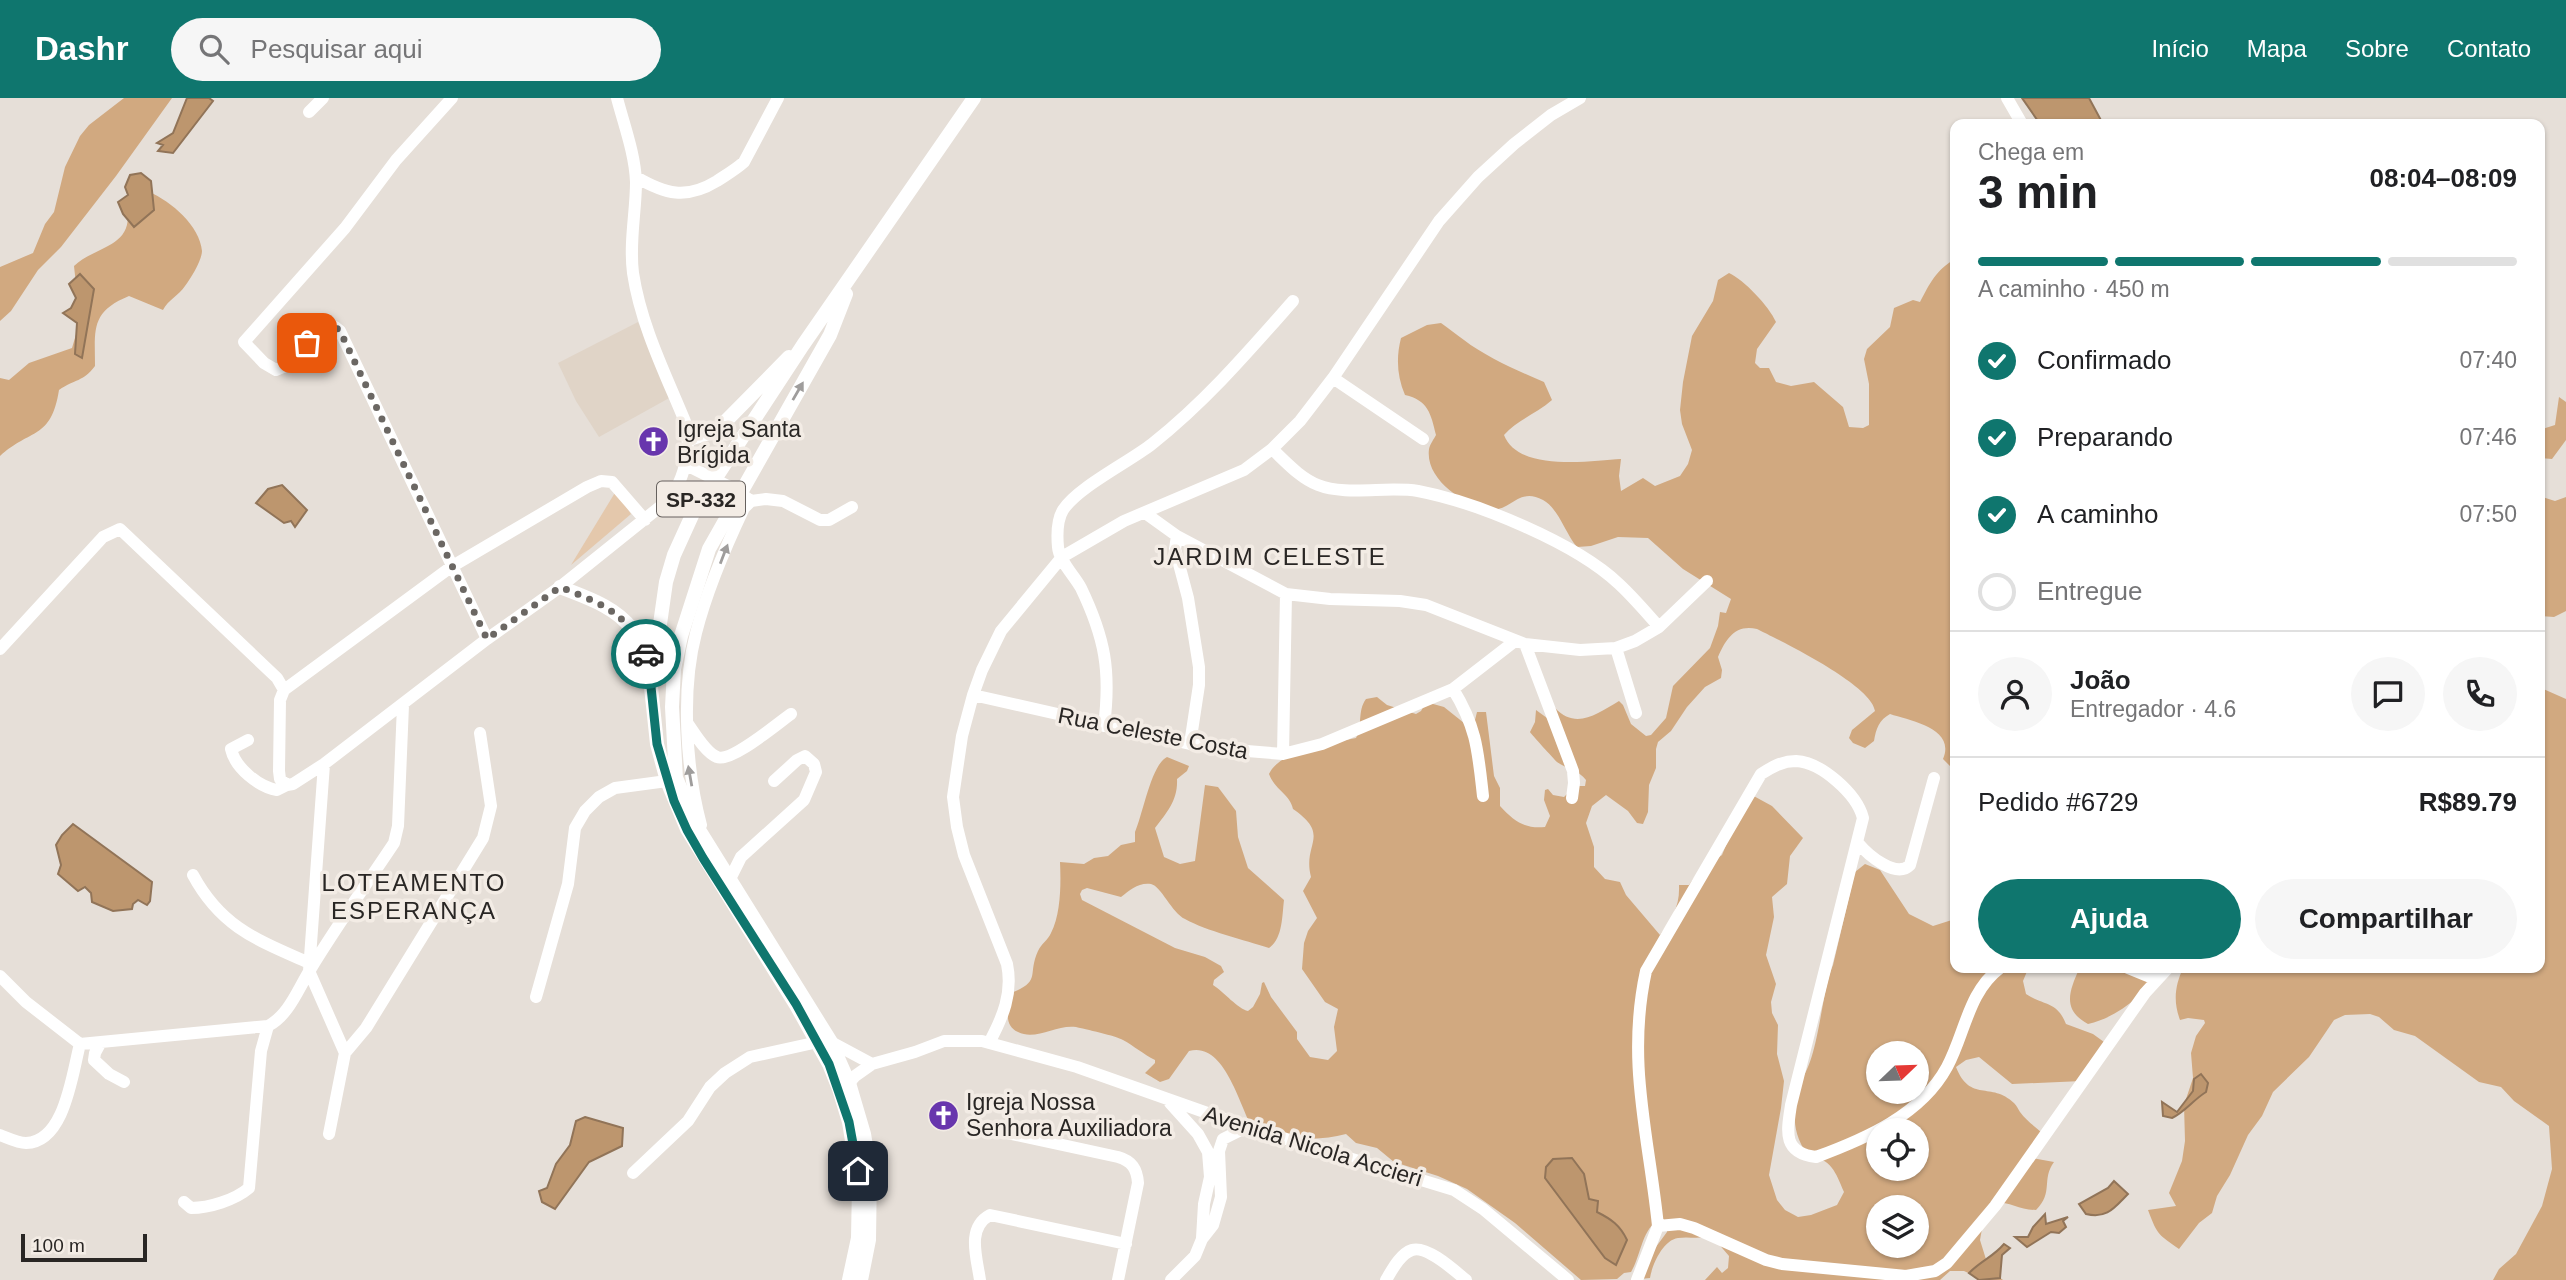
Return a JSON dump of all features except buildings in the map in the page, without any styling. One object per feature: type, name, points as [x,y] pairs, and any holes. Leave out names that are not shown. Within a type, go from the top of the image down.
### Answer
[{"type":"main road","name":"SP-332","points":[[849,1280],[858,1238],[856,1157],[824,1042],[692,839],[672,780],[654,672],[666,582],[686,526],[803,345],[974,98]]},
{"type":"main road","points":[[672,780],[674,669],[681,636],[709,549],[830,335],[852,276]]},
{"type":"main road","points":[[689,439],[712,432],[720,426],[761,383],[803,345]]},
{"type":"main road","points":[[560,587],[608,608],[621,617],[638,638],[654,672]]},
{"type":"main road","name":"SP-332","points":[[672,780],[849,1083],[864,1134],[870,1170],[869,1240],[861,1280]]},
{"type":"street","points":[[309,112],[323,98]]},
{"type":"street","points":[[452,98],[396,160],[345,228],[244,342],[264,363],[276,370],[288,365],[325,326],[335,327],[340,331],[487,639]]},
{"type":"street","points":[[248,740],[231,749],[238,765],[268,789],[277,790],[290,785],[324,764],[487,639],[560,587],[671,498],[678,487],[686,465],[689,439],[686,424],[645,325],[638,299],[633,268],[632,226],[636,177],[617,98]]},
{"type":"street","points":[[636,177],[658,190],[688,194],[703,190],[744,162],[778,98],[772,98]]},
{"type":"street","points":[[989,1043],[1005,1008],[1010,980],[1004,955],[964,855],[953,797],[962,736],[973,695],[1001,631],[1062,557],[1099,535],[1145,513],[1244,470],[1272,449],[1300,421],[1333,378],[1432,231],[1478,177],[1514,144],[1580,98]]},
{"type":"street","points":[[2007,98],[2019,119]]},
{"type":"street","points":[[635,199],[658,190]]},
{"type":"street","points":[[1104,726],[1108,690],[1107,665],[1087,602],[1058,549],[1059,522],[1063,510],[1081,493],[1151,445],[1206,399],[1293,301]]},
{"type":"street","points":[[1333,378],[1423,439]]},
{"type":"street","points":[[1272,449],[1296,471],[1320,486],[1360,490],[1399,488],[1421,492],[1482,509],[1549,538],[1586,558],[1618,583],[1659,626]]},
{"type":"street","points":[[686,465],[742,494],[783,501],[820,520],[829,520],[852,507]]},
{"type":"street","points":[[290,785],[280,779],[279,771],[280,699],[284,690],[451,567],[587,487],[601,481],[612,482],[645,520]]},
{"type":"street","points":[[706,842],[688,763],[690,671],[695,635],[726,548],[744,508],[742,494]]},
{"type":"street","points":[[1145,513],[1177,536],[1286,594],[1426,605],[1520,643],[1580,650],[1628,645],[1659,626],[1707,581]]},
{"type":"street","points":[[0,649],[103,537],[120,529],[277,678],[284,690]]},
{"type":"street","points":[[1177,536],[1175,549],[1190,612],[1199,667],[1190,744]]},
{"type":"street","points":[[1283,754],[1286,594]]},
{"type":"street","points":[[1520,643],[1569,761],[1574,783],[1572,798]]},
{"type":"street","name":"Rua Celeste Costa","points":[[973,695],[1190,744],[1222,750],[1283,754],[1322,744],[1453,689],[1520,643]]},
{"type":"street","points":[[1616,648],[1636,713]]},
{"type":"street","points":[[1453,689],[1469,717],[1476,737],[1483,796]]},
{"type":"street","points":[[184,1202],[191,1208],[209,1205],[243,1193],[249,1188],[261,1051],[272,1024],[288,1007],[309,967],[394,843],[398,826],[403,705]]},
{"type":"street","points":[[688,724],[715,757],[724,759],[740,751],[791,714]]},
{"type":"street","points":[[329,1135],[345,1053],[366,1028],[483,838],[491,806],[480,733]]},
{"type":"street","points":[[730,879],[741,857],[804,800],[816,772],[814,764],[805,756],[774,781]]},
{"type":"street","points":[[1637,1280],[1658,1226],[1639,1096],[1638,1005],[1646,971],[1761,774],[1773,766],[1794,761],[1807,762],[1847,788],[1857,802],[1863,818],[1791,1105],[1787,1134],[1796,1149],[1816,1157],[1855,1141],[1899,1118],[1918,1103],[1948,1066],[1973,1001],[1994,973]]},
{"type":"street","points":[[324,764],[309,967],[345,1053]]},
{"type":"street","points":[[1858,843],[1868,853],[1891,867],[1900,870],[1910,865],[1934,778]]},
{"type":"street","points":[[536,997],[568,884],[576,828],[585,811],[599,797],[615,788],[672,780]]},
{"type":"street","points":[[193,875],[210,903],[224,918],[309,967]]},
{"type":"street","points":[[2135,973],[2145,985],[2145,993]]},
{"type":"street","points":[[1658,1226],[1680,1223],[1766,1260],[1782,1264],[1906,1276],[1935,1271],[1947,1263],[1995,1206],[2145,993],[2164,973]]},
{"type":"street","points":[[0,976],[26,1002],[80,1044],[272,1024]]},
{"type":"street","name":"Avenida Nicola Accieri","points":[[849,1083],[872,1064],[944,1041],[989,1043],[1077,1067],[1168,1101],[1454,1190],[1483,1209],[1568,1280]]},
{"type":"street","points":[[101,1042],[94,1060],[108,1074],[124,1082]]},
{"type":"street","points":[[633,1174],[688,1121],[710,1087],[725,1073],[750,1057],[824,1042],[872,1064]]},
{"type":"street","points":[[0,1135],[24,1143],[44,1138],[53,1131],[60,1118],[80,1044]]},
{"type":"street","points":[[1168,1101],[1198,1134],[1208,1152],[1210,1167],[1202,1239]]},
{"type":"street","points":[[1198,1134],[1211,1139],[1223,1139],[1247,1126]]},
{"type":"street","points":[[979,1127],[1118,1157],[1133,1166],[1137,1172],[1138,1183],[1119,1278]]},
{"type":"street","points":[[1171,1280],[1195,1256],[1202,1239],[1213,1225],[1221,1197],[1219,1151],[1223,1139]]},
{"type":"street","points":[[980,1280],[974,1232],[981,1220],[990,1215],[1126,1244]]},
{"type":"street","points":[[1386,1280],[1399,1259],[1411,1250],[1423,1250],[1466,1280]]},
{"type":"shaded area","points":[[124,98],[172,98],[116,176],[61,247],[38,270],[11,311],[0,321],[0,267],[33,253],[45,224],[54,212],[65,167],[80,136],[89,125]]},
{"type":"shaded area","points":[[187,98],[209,98],[213,101],[173,153],[158,151],[163,145],[157,143],[173,133]]},
{"type":"shaded area","points":[[2022,98],[2089,98],[2100,119],[2037,119]]},
{"type":"shaded area","points":[[141,173],[151,181],[154,210],[134,227],[123,214],[118,202],[128,195],[125,187],[130,175]]},
{"type":"shaded area","points":[[149,192],[175,208],[196,232],[202,251],[193,274],[163,310],[129,296],[107,309],[95,332],[95,366],[83,378],[59,390],[51,417],[45,425],[0,456],[0,378],[9,380],[29,363],[72,348],[80,321],[74,266],[119,238],[128,222],[127,209]]},
{"type":"shaded area","points":[[1950,263],[1950,766],[1943,759],[1945,748],[1937,733],[1919,723],[1890,714],[1879,725],[1874,741],[1865,748],[1853,743],[1849,738],[1852,730],[1875,711],[1870,701],[1859,689],[1824,665],[1757,629],[1749,628],[1732,634],[1724,644],[1718,657],[1722,670],[1721,678],[1705,687],[1671,731],[1658,742],[1656,768],[1649,785],[1648,812],[1643,824],[1637,823],[1628,811],[1606,795],[1592,806],[1586,823],[1594,847],[1594,867],[1605,879],[1620,882],[1626,895],[1660,935],[1674,912],[1679,885],[1689,885],[1698,872],[1722,855],[1750,794],[1772,806],[1803,838],[1790,856],[1787,884],[1772,897],[1774,917],[1766,955],[1776,984],[1771,1002],[1772,1013],[1778,1025],[1777,1054],[1784,1081],[1769,1175],[1777,1200],[1785,1210],[1798,1217],[1837,1205],[1844,1192],[1828,1163],[1808,1155],[1798,1138],[1795,1122],[1796,1085],[1810,1063],[1855,872],[1865,864],[1880,870],[1909,914],[1933,926],[1950,921],[1950,973],[2026,973],[2023,981],[2026,994],[2058,1011],[2066,1024],[2093,1034],[2104,1042],[2082,1081],[2012,1084],[1979,1057],[1966,1060],[1956,1067],[1968,1085],[2005,1097],[2041,1132],[2027,1157],[2054,1162],[2048,1175],[2045,1197],[2036,1210],[1995,1202],[1985,1212],[1980,1240],[1989,1269],[2003,1280],[1983,1280],[1964,1271],[1950,1271],[1940,1280],[1705,1280],[1717,1267],[1722,1273],[1728,1268],[1729,1256],[1711,1235],[1682,1238],[1668,1243],[1659,1254],[1650,1278],[1640,1279],[1647,1259],[1667,1232],[1667,1227],[1656,1222],[1644,1238],[1631,1272],[1624,1273],[1617,1279],[1581,1280],[1515,1223],[1467,1189],[1438,1176],[1394,1162],[1377,1148],[1356,1143],[1346,1134],[1298,1138],[1252,1127],[1229,1077],[1212,1055],[1201,1050],[1189,1051],[1169,1079],[1160,1082],[1145,1073],[1155,1060],[1120,1038],[1076,1027],[1032,1035],[1013,1029],[1008,1020],[1011,993],[1030,981],[1038,951],[1050,935],[1057,917],[1060,862],[1084,864],[1094,858],[1108,856],[1121,845],[1135,842],[1135,832],[1152,780],[1161,762],[1167,757],[1189,766],[1177,779],[1174,800],[1155,828],[1164,857],[1180,864],[1195,861],[1205,785],[1218,787],[1236,811],[1238,837],[1248,868],[1284,900],[1277,939],[1269,948],[1194,923],[1180,916],[1159,889],[1151,884],[1139,885],[1121,897],[1087,888],[1080,894],[1082,900],[1175,948],[1205,957],[1221,966],[1224,972],[1214,980],[1213,985],[1244,1010],[1248,1011],[1253,1007],[1264,982],[1310,1057],[1328,1060],[1337,1051],[1334,1027],[1338,1009],[1325,1002],[1302,969],[1304,943],[1317,918],[1303,891],[1311,877],[1309,865],[1313,833],[1311,826],[1293,809],[1289,799],[1269,774],[1275,766],[1295,753],[1356,738],[1366,699],[1377,697],[1387,705],[1416,714],[1426,702],[1444,707],[1469,727],[1474,724],[1477,712],[1486,712],[1494,776],[1500,788],[1500,806],[1520,823],[1531,827],[1545,827],[1550,816],[1544,800],[1545,790],[1564,797],[1575,786],[1585,786],[1586,780],[1557,762],[1530,732],[1535,722],[1536,710],[1547,718],[1555,708],[1563,715],[1579,719],[1595,715],[1619,701],[1631,724],[1646,736],[1651,735],[1666,718],[1673,686],[1710,648],[1720,612],[1726,613],[1731,599],[1683,569],[1648,538],[1618,537],[1591,546],[1577,547],[1558,515],[1543,500],[1527,496],[1503,508],[1488,509],[1457,496],[1439,480],[1429,460],[1429,449],[1436,435],[1430,414],[1419,400],[1405,395],[1400,381],[1398,353],[1401,338],[1427,325],[1441,323],[1482,352],[1544,382],[1552,400],[1504,435],[1512,447],[1524,455],[1556,462],[1621,459],[1621,491],[1643,478],[1655,486],[1680,476],[1688,464],[1692,450],[1682,424],[1680,410],[1683,382],[1692,336],[1713,301],[1718,280],[1729,273],[1735,276],[1762,301],[1776,322],[1757,349],[1755,363],[1760,368],[1769,368],[1776,382],[1791,386],[1814,382],[1843,407],[1849,427],[1863,428],[1869,425],[1869,384],[1864,359],[1867,349],[1890,327],[1894,308],[1913,300],[1920,302],[1934,278]]},
{"type":"shaded area","points":[[80,274],[94,289],[82,358],[75,354],[77,323],[63,313],[71,308],[76,298],[69,284]]},
{"type":"shaded area","points":[[638,322],[671,397],[599,437],[576,401],[558,363]]},
{"type":"shaded area","points":[[2559,397],[2566,402],[2566,440],[2552,459],[2545,458],[2545,428],[2555,425]]},
{"type":"shaded area","points":[[282,485],[307,510],[295,527],[291,521],[284,523],[256,503],[268,489]]},
{"type":"shaded area","points":[[616,491],[631,514],[571,565]]},
{"type":"shaded area","points":[[2566,497],[2566,611],[2554,617],[2545,616],[2545,498],[2555,501]]},
{"type":"shaded area","points":[[2545,690],[2566,699],[2566,1280],[2493,1280],[2499,1269],[2516,1254],[2542,1206],[2552,1169],[2549,1126],[2514,1101],[2501,1087],[2479,1082],[2415,1036],[2394,1030],[2379,1017],[2370,1014],[2345,1015],[2334,1020],[2309,1057],[2273,1092],[2217,1196],[2212,1213],[2199,1223],[2179,1249],[2160,1234],[2148,1210],[2176,1206],[2169,1193],[2182,1161],[2185,1141],[2184,1105],[2193,1078],[2191,1053],[2196,1036],[2205,1023],[2204,1020],[2188,1018],[2180,1020],[2176,1006],[2181,973],[2545,973]]},
{"type":"shaded area","points":[[73,824],[152,882],[147,905],[138,900],[132,909],[113,911],[92,902],[91,893],[85,887],[78,891],[58,874],[61,865],[56,845]]},
{"type":"shaded area","points":[[2077,973],[2161,973],[2122,1009],[2088,1024],[2074,1013],[2071,1007]]},
{"type":"shaded area","points":[[2201,1074],[2208,1083],[2206,1092],[2172,1118],[2163,1116],[2162,1102],[2177,1112],[2193,1091],[2194,1079]]},
{"type":"shaded area","points":[[585,1117],[623,1128],[622,1146],[589,1162],[555,1209],[542,1202],[539,1191],[547,1188],[556,1164],[570,1145],[576,1121]]},
{"type":"shaded area","points":[[1572,1158],[1584,1174],[1589,1199],[1598,1201],[1597,1212],[1615,1223],[1627,1240],[1616,1265],[1605,1258],[1545,1178],[1546,1167],[1553,1159]]},
{"type":"shaded area","points":[[2114,1181],[2128,1194],[2105,1214],[2086,1214],[2079,1204],[2108,1188]]},
{"type":"shaded area","points":[[2045,1214],[2046,1224],[2068,1217],[2063,1221],[2066,1227],[2059,1233],[2051,1232],[2027,1247],[2015,1237],[2028,1237]]},
{"type":"shaded area","points":[[2004,1244],[2010,1248],[2002,1255],[2000,1278],[1979,1280],[1969,1273],[1996,1252]]},
{"type":"way so far","points":[[307,343],[325,326],[335,327],[340,331],[487,639],[560,587],[608,608],[621,617],[631,627],[646,654]]},
{"type":"place","name":"Igreja Santa Brígida","points":[[654,442]]},
{"type":"place","name":"Igreja Nossa Senhora Auxiliadora","points":[[943,1115]]},
{"type":"district","name":"JARDIM CELESTE","points":[[1270,556]]},
{"type":"district","name":"LOTEAMENTO ESPERANÇA","points":[[414,896]]},
{"type":"route","points":[[646,654],[654,669],[651,687],[657,744],[674,801],[703,858],[796,1004],[829,1064],[849,1122],[858,1171]]}]
